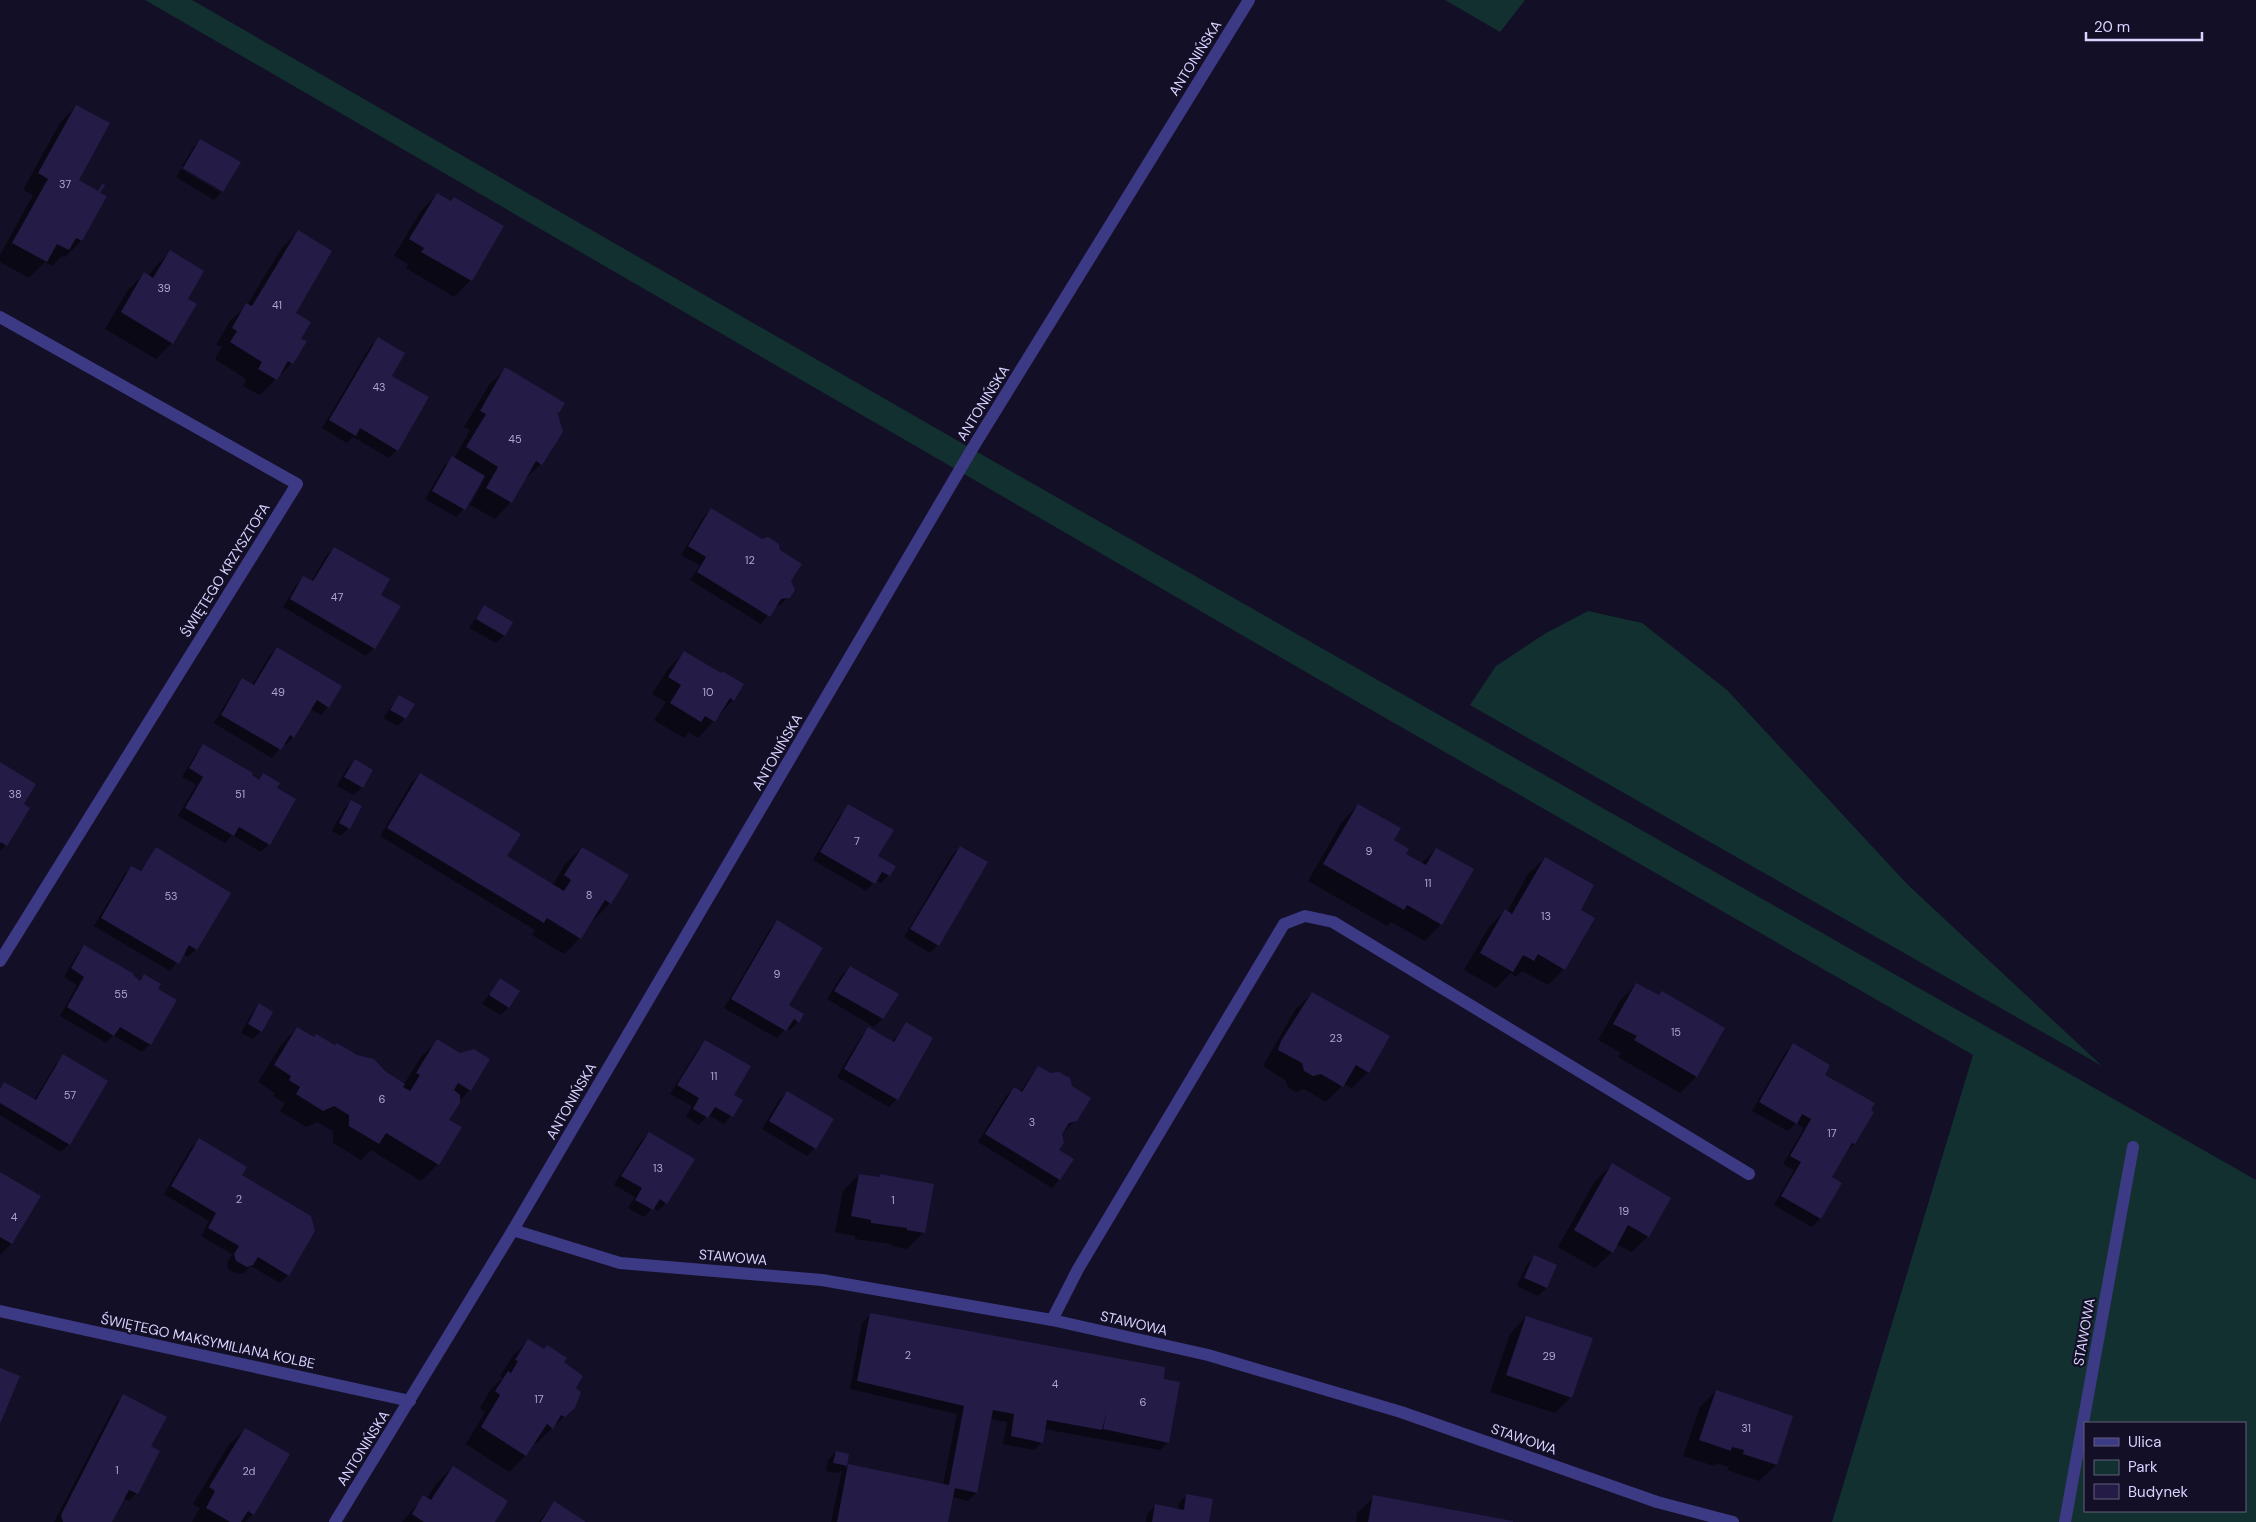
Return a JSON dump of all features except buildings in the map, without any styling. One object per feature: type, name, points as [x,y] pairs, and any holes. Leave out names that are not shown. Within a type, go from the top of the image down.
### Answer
[{"type":"street","name":"ANTONIŃSKA","points":[[335,1522],[513,1230],[972,449],[1249,0]]},
{"type":"street","name":"ŚWIĘTEGO KRZYSZTOFA","points":[[0,317],[296,484],[0,961]]},
{"type":"street","points":[[1052,1320],[1078,1269],[1284,924],[1305,916],[1333,922],[1749,1174]]},
{"type":"street","name":"STAWOWA","points":[[2065,1522],[2133,1147]]},
{"type":"street","name":"STAWOWA","points":[[513,1230],[620,1263],[822,1280],[1052,1320],[1208,1355],[1373,1404],[1658,1502],[1733,1522]]},
{"type":"street","name":"ŚWIĘTEGO MAKSYMILIANA KOLBE","points":[[0,1311],[410,1401]]},
{"type":"green space","points":[[145,0],[192,0],[972,449],[2256,1180],[2256,1522],[1832,1522],[1973,1055],[1375,712]]},
{"type":"green space","points":[[1445,0],[1525,0],[1500,32]]},
{"type":"green space","points":[[1588,611],[1642,623],[1727,690],[1907,884],[2102,1066],[1470,705],[1496,666],[1546,633]]}]
